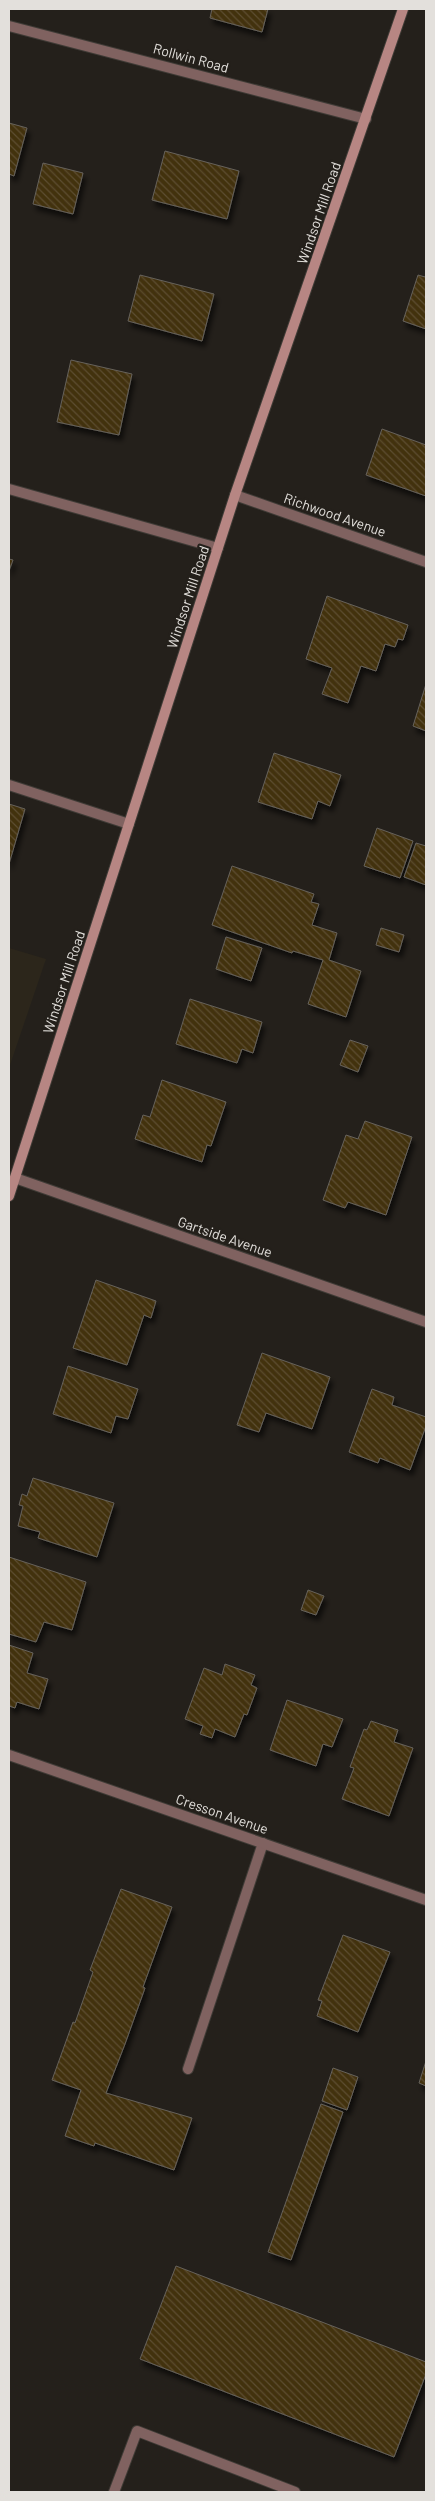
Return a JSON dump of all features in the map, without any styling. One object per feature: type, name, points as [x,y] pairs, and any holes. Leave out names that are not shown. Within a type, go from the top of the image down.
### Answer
[{"type":"main road","name":"Windsor Mill Road","points":[[9,1196],[235,495],[403,9]]},
{"type":"street","name":"Rollwin Road","points":[[9,26],[366,120]]},
{"type":"street","points":[[9,489],[218,548]]},
{"type":"street","name":"Richwood Avenue","points":[[235,495],[426,562]]},
{"type":"street","points":[[9,785],[129,824]]},
{"type":"street","name":"Gartside Avenue","points":[[15,1178],[426,1322]]},
{"type":"street","name":"Cresson Avenue","points":[[9,1755],[426,1900]]},
{"type":"street","points":[[188,2069],[263,1843]]},
{"type":"street","points":[[114,2492],[137,2431],[295,2492]]},
{"type":"shaded area","points":[[9,948],[46,959],[9,1068]]},
{"type":"building","points":[[212,9],[268,9],[262,32],[210,18]]},
{"type":"building","points":[[9,123],[27,128],[14,176],[9,174]]},
{"type":"building","points":[[165,151],[239,171],[227,219],[152,200]]},
{"type":"building","points":[[43,163],[83,173],[73,214],[33,204]]},
{"type":"building","points":[[426,274],[426,329],[403,321],[418,275],[425,277]]},
{"type":"building","points":[[140,275],[214,294],[202,341],[128,321]]},
{"type":"building","points":[[71,360],[132,374],[119,435],[57,422]]},
{"type":"building","points":[[382,429],[426,445],[426,496],[366,475]]},
{"type":"building","points":[[9,559],[13,560],[9,571]]},
{"type":"building","points":[[327,596],[408,625],[403,640],[398,639],[395,647],[385,644],[376,671],[361,666],[348,703],[322,694],[332,668],[306,659]]},
{"type":"building","points":[[426,684],[426,731],[413,726]]},
{"type":"building","points":[[274,753],[341,775],[330,806],[318,801],[312,819],[258,802]]},
{"type":"building","points":[[9,804],[25,809],[9,864]]},
{"type":"building","points":[[377,828],[413,841],[400,878],[364,866]]},
{"type":"building","points":[[416,843],[426,846],[426,885],[404,877]]},
{"type":"building","points":[[232,866],[314,894],[311,902],[319,904],[312,925],[337,933],[329,960],[361,971],[346,1017],[308,1004],[323,960],[293,951],[292,953],[212,925]]},
{"type":"building","points":[[381,928],[404,935],[399,952],[376,945]]},
{"type":"building","points":[[226,937],[262,948],[251,981],[216,969]]},
{"type":"building","points":[[190,999],[262,1022],[253,1053],[242,1049],[237,1063],[176,1044]]},
{"type":"building","points":[[350,1040],[368,1046],[358,1072],[340,1065]]},
{"type":"building","points":[[162,1080],[226,1102],[211,1146],[207,1145],[202,1162],[135,1139],[143,1115],[150,1117]]},
{"type":"building","points":[[365,1121],[412,1137],[386,1215],[348,1202],[345,1208],[323,1200],[346,1135],[358,1139]]},
{"type":"building","points":[[96,1280],[156,1301],[151,1318],[144,1315],[127,1365],[73,1348]]},
{"type":"building","points":[[262,1353],[330,1377],[312,1429],[266,1413],[259,1432],[237,1425]]},
{"type":"building","points":[[68,1366],[138,1389],[128,1419],[116,1416],[111,1433],[53,1414]]},
{"type":"building","points":[[372,1389],[394,1397],[392,1405],[426,1417],[426,1426],[410,1470],[380,1458],[378,1463],[349,1452]]},
{"type":"building","points":[[33,1478],[114,1503],[97,1557],[38,1538],[40,1532],[18,1526],[23,1506],[19,1505],[22,1494],[27,1496]]},
{"type":"building","points":[[9,1557],[86,1582],[72,1630],[44,1622],[36,1642],[9,1634]]},
{"type":"building","points":[[308,1590],[324,1596],[316,1615],[301,1610]]},
{"type":"building","points":[[9,1645],[33,1653],[27,1673],[48,1679],[39,1709],[17,1702],[15,1708],[9,1706]]},
{"type":"building","points":[[225,1664],[255,1675],[251,1685],[257,1688],[247,1715],[244,1714],[235,1737],[215,1729],[212,1738],[200,1734],[203,1726],[185,1719],[204,1668],[222,1675]]},
{"type":"building","points":[[287,1700],[343,1719],[332,1747],[323,1744],[316,1766],[270,1750]]},
{"type":"building","points":[[371,1721],[398,1730],[394,1742],[413,1748],[389,1816],[342,1799],[354,1768],[350,1767],[364,1729],[367,1730]]},
{"type":"building","points":[[121,1889],[172,1907],[143,1987],[145,1988],[106,2093],[192,2118],[174,2170],[95,2143],[94,2146],[65,2136],[81,2090],[52,2080],[73,2022],[75,2023],[93,1972],[90,1970]]},
{"type":"building","points":[[343,1935],[390,1952],[358,2032],[317,2016],[322,2001],[318,2000]]},
{"type":"building","points":[[426,2061],[426,2086],[419,2083]]},
{"type":"building","points":[[333,2068],[358,2077],[347,2110],[322,2101]]},
{"type":"building","points":[[321,2104],[343,2112],[291,2260],[268,2252]]},
{"type":"building","points":[[176,2266],[426,2362],[426,2374],[394,2457],[140,2359]]}]
